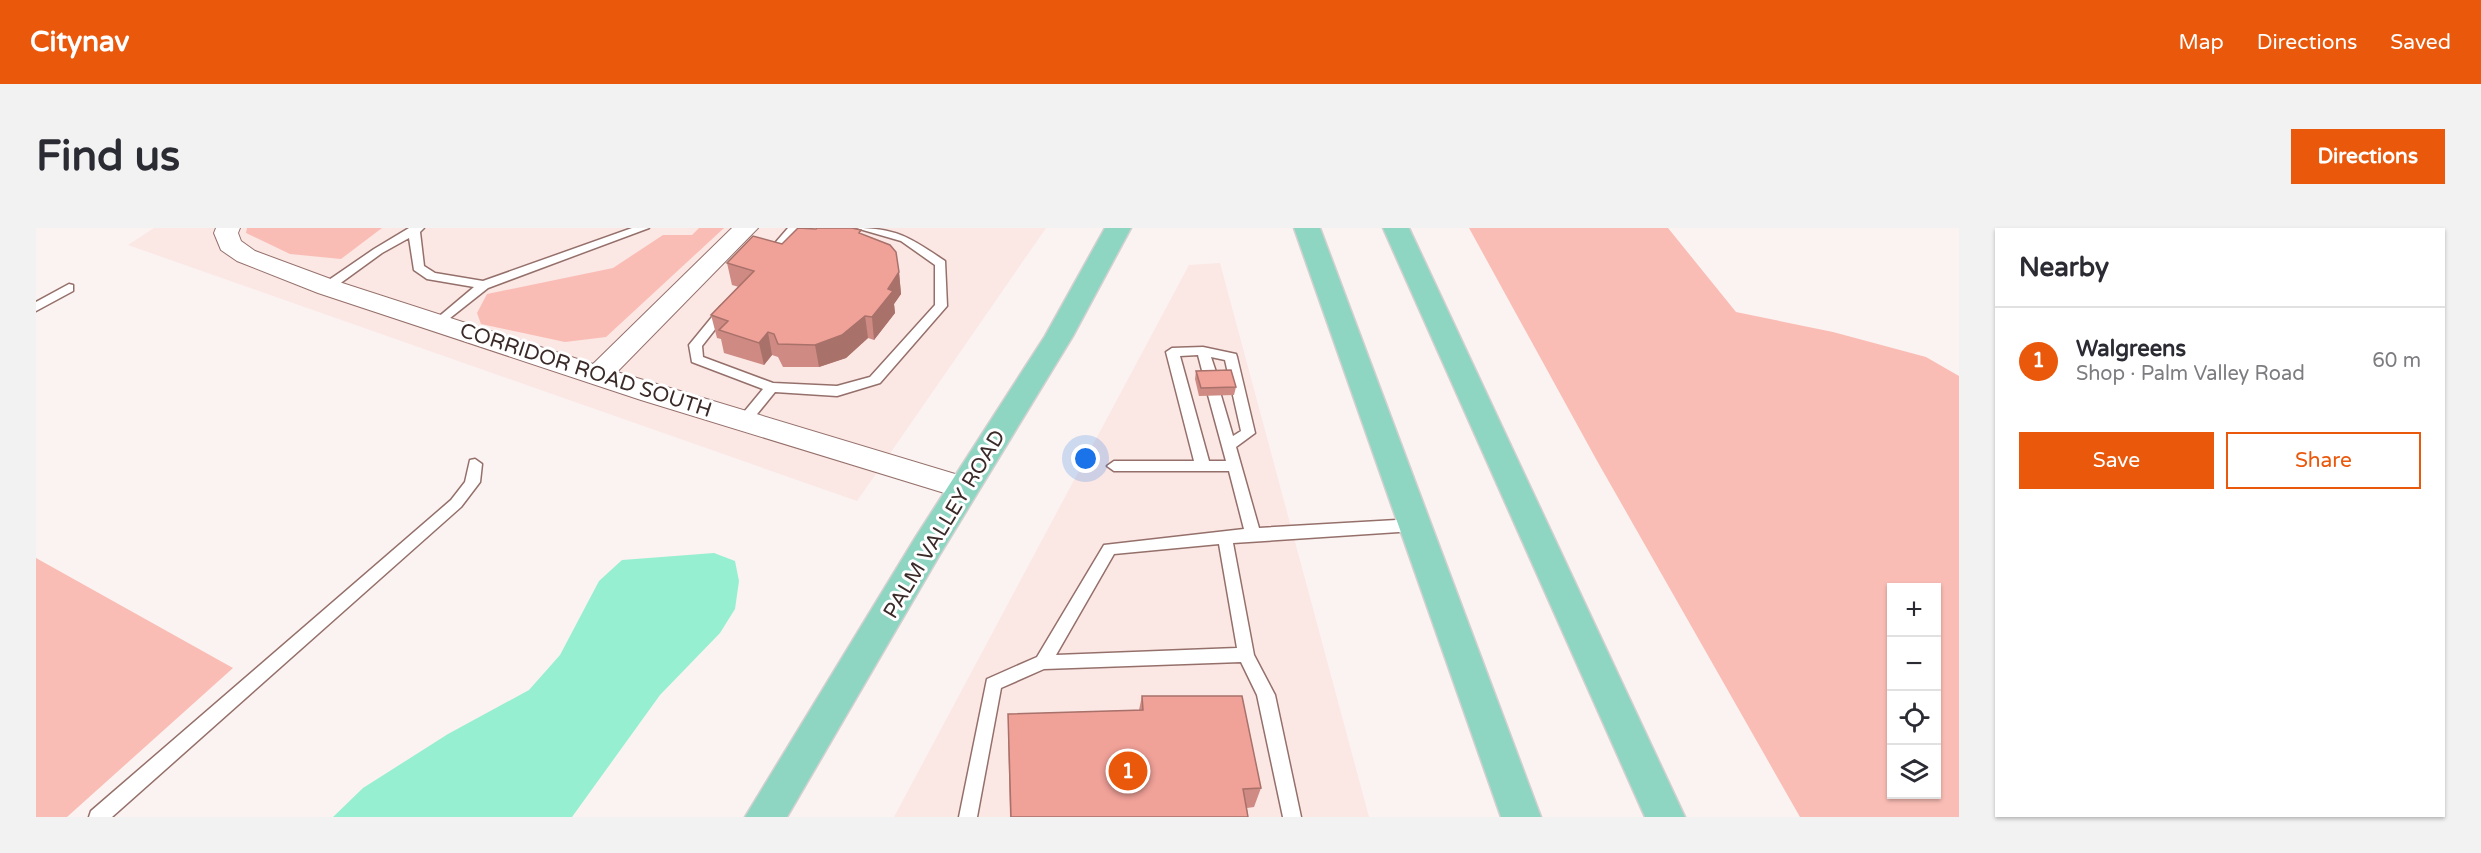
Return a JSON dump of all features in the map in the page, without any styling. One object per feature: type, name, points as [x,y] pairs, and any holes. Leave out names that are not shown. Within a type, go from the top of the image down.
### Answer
[{"type":"main road","name":"PALM VALLEY ROAD","points":[[765,817],[1059,336],[1118,228]]},
{"type":"main road","points":[[1307,228],[1521,817]]},
{"type":"main road","points":[[1396,228],[1665,817]]},
{"type":"street","name":"CORRIDOR ROAD SOUTH","points":[[228,228],[226,233],[230,245],[246,256],[327,287],[598,375],[964,488]]},
{"type":"street","points":[[598,375],[746,228]]},
{"type":"lane","points":[[327,287],[416,228]]},
{"type":"lane","points":[[416,228],[418,267],[431,276],[484,285]]},
{"type":"lane","points":[[440,322],[484,285],[641,228]]},
{"type":"lane","points":[[766,261],[794,228]]},
{"type":"lane","points":[[735,297],[695,345],[697,359],[772,387],[837,391],[875,380],[940,306],[941,264],[905,239],[862,228]]},
{"type":"lane","points":[[36,307],[69,288]]},
{"type":"lane","points":[[1203,351],[1211,378]]},
{"type":"lane","points":[[1203,466],[1172,352],[1203,351],[1232,357],[1248,434],[1228,446]]},
{"type":"lane","points":[[744,421],[772,387]]},
{"type":"lane","points":[[1215,395],[1253,534]]},
{"type":"lane","points":[[98,817],[443,515],[466,493],[477,477],[476,464]]},
{"type":"lane","points":[[1114,466],[1234,466]]},
{"type":"lane","points":[[1042,662],[1109,549],[1253,534],[1414,525]]},
{"type":"lane","points":[[1225,538],[1245,655],[1266,695],[1292,817]]},
{"type":"lane","points":[[968,817],[993,684],[1042,662],[1245,655]]},
{"type":"shaded area","points":[[154,228],[1046,228],[857,501],[128,245]]},
{"type":"shaded area","points":[[247,228],[382,228],[341,259],[290,254],[246,233]]},
{"type":"shaded area","points":[[699,228],[724,228],[606,337],[565,342],[481,324],[477,313],[487,294],[613,268],[663,235],[692,235]]},
{"type":"shaded area","points":[[1469,228],[1668,228],[1736,312],[1833,332],[1926,357],[1959,376],[1959,817],[1800,817],[1596,459]]},
{"type":"shaded area","points":[[1220,263],[1369,817],[894,817],[1189,265]]},
{"type":"shaded area","points":[[714,553],[735,561],[739,581],[735,609],[720,633],[660,695],[572,817],[333,817],[363,788],[448,734],[529,690],[560,655],[599,581],[622,560]]},
{"type":"shaded area","points":[[36,558],[233,668],[67,817],[36,817]]},
{"type":"building","points":[[798,228],[852,228],[861,230],[859,233],[890,245],[896,252],[899,272],[888,289],[893,291],[872,317],[865,316],[842,335],[815,345],[778,344],[774,334],[768,332],[759,343],[719,330],[728,321],[711,315],[754,271],[727,263],[753,236],[782,244]]},
{"type":"building","points":[[1231,370],[1236,387],[1201,388],[1196,371]]},
{"type":"building","points":[[1142,696],[1242,696],[1261,788],[1243,789],[1248,817],[1011,817],[1008,714],[1143,710]]},
{"type":"place","name":"Walgreens","points":[[1128,771]]}]
